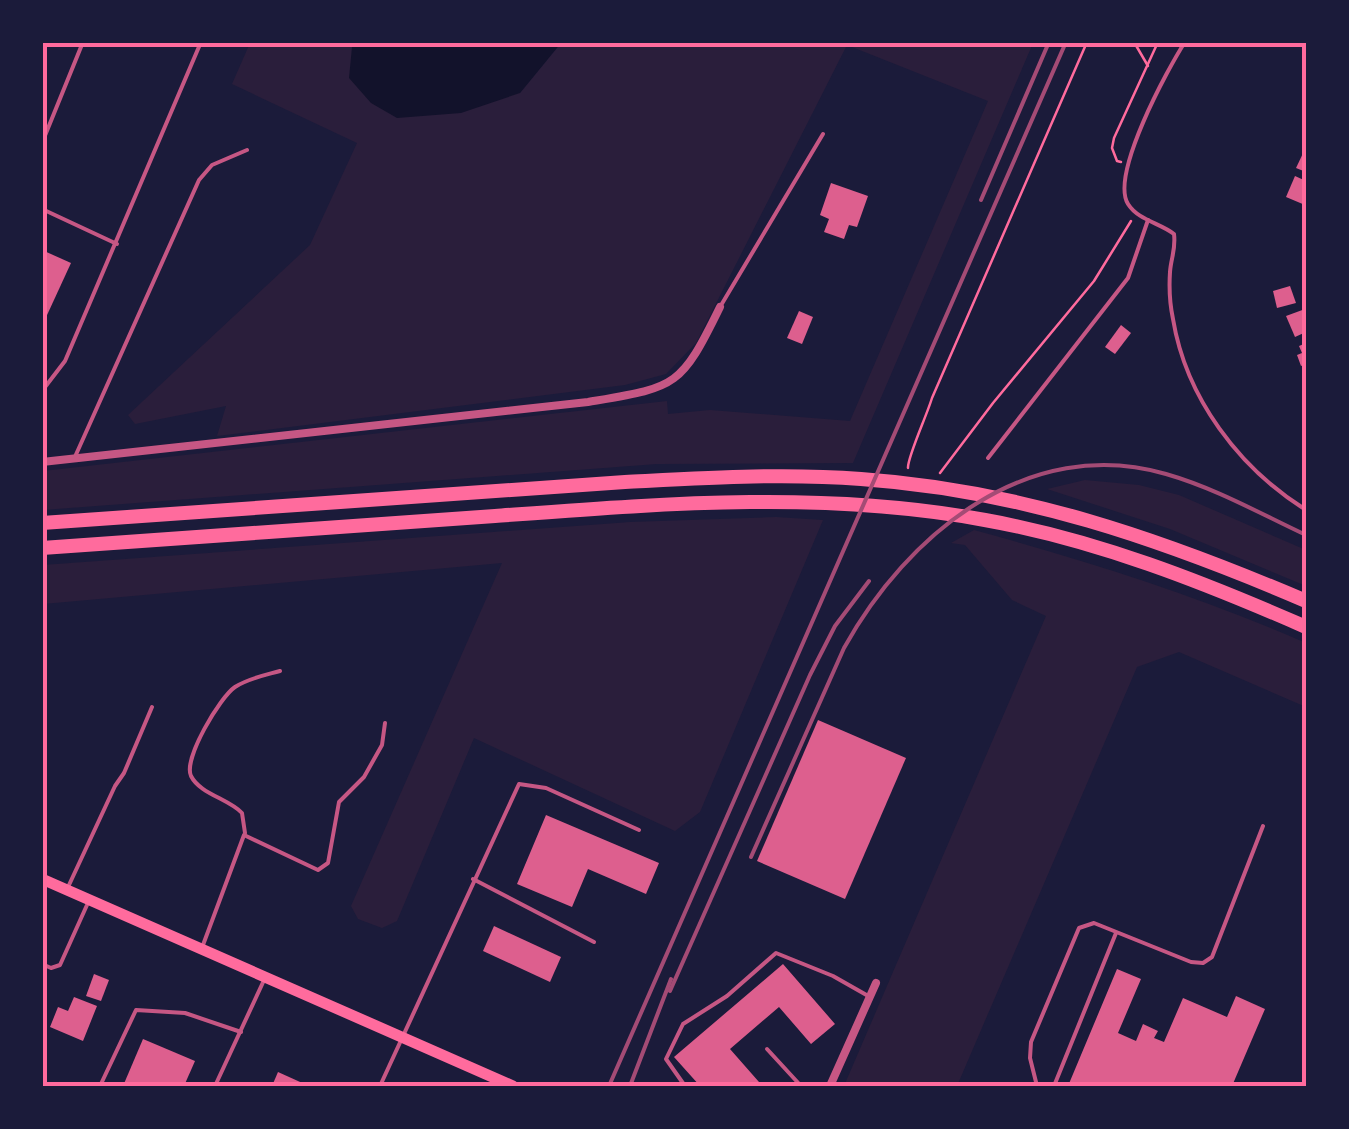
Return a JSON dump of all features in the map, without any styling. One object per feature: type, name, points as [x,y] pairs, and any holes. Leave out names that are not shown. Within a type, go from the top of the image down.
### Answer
[{"type":"highway","points":[[42,523],[625,482],[795,476],[922,485],[1088,518],[1180,548],[1306,600]]},
{"type":"highway","points":[[42,548],[572,510],[779,501],[867,504],[937,512],[1072,540],[1170,571],[1306,628]]},
{"type":"main road","points":[[42,879],[513,1086]]},
{"type":"street","points":[[42,462],[588,402],[656,390],[679,376],[696,356],[720,307]]},
{"type":"street","points":[[830,1086],[876,982]]},
{"type":"lane","points":[[42,142],[84,42]]},
{"type":"lane","points":[[42,391],[65,361],[200,42]]},
{"type":"lane","points":[[1185,42],[1160,86],[1128,164],[1125,196],[1136,212],[1174,234],[1176,248],[1170,271],[1172,317],[1185,369],[1208,412],[1249,464],[1306,510]]},
{"type":"lane","points":[[720,307],[823,134]]},
{"type":"lane","points":[[74,459],[200,180],[212,164],[247,150]]},
{"type":"lane","points":[[42,210],[117,244]]},
{"type":"lane","points":[[988,458],[1128,278],[1148,220]]},
{"type":"lane","points":[[201,949],[244,835],[242,813],[198,785],[191,777],[190,760],[230,691],[239,684],[280,671]]},
{"type":"lane","points":[[67,890],[152,707]]},
{"type":"lane","points":[[244,835],[318,870],[328,863],[338,802],[364,776],[382,744],[384,723]]},
{"type":"lane","points":[[380,1086],[519,784],[546,788],[639,830]]},
{"type":"lane","points":[[1038,1086],[1030,1058],[1031,1042],[1079,928],[1094,924],[1191,962],[1203,963],[1212,957],[1263,826]]},
{"type":"lane","points":[[473,879],[594,942]]},
{"type":"lane","points":[[42,964],[52,968],[60,965],[89,900]]},
{"type":"lane","points":[[1054,1086],[1116,932]]},
{"type":"lane","points":[[684,1086],[666,1059],[683,1024],[727,996],[776,952],[833,976],[870,998]]},
{"type":"lane","points":[[214,1086],[265,978]]},
{"type":"lane","points":[[100,1086],[136,1010],[184,1012],[240,1032]]},
{"type":"lane","points":[[766,1048],[801,1086]]},
{"type":"lane","points":[[477,1086],[483,1073]]},
{"type":"path","points":[[911,473],[907,461],[932,398],[1086,42]]},
{"type":"path","points":[[1134,42],[1148,66]]},
{"type":"path","points":[[1128,164],[1117,161],[1112,148],[1114,138],[1158,42]]},
{"type":"path","points":[[939,474],[1094,281],[1136,212]]},
{"type":"shaded area","points":[[356,42],[561,43],[520,93],[461,113],[397,118],[371,103],[349,78]]},
{"type":"shaded area","points":[[250,43],[356,43],[352,47],[520,93],[561,43],[1033,43],[853,463],[657,464],[43,510],[43,471],[667,401],[668,414],[710,410],[850,421],[988,101],[847,45],[696,343],[666,374],[625,385],[217,436],[226,406],[135,424],[128,415],[310,245],[357,143],[232,84]]},
{"type":"shaded area","points":[[1085,480],[1139,485],[1179,495],[1306,550],[1306,586],[1170,529],[1047,489]]},
{"type":"shaded area","points":[[776,517],[823,520],[700,812],[675,831],[474,738],[397,921],[382,928],[358,919],[351,906],[502,563],[43,604],[43,565],[630,522]]},
{"type":"shaded area","points":[[974,530],[1142,580],[1306,643],[1306,707],[1179,652],[1137,667],[957,1086],[844,1086],[1046,616],[1012,600],[965,545],[951,543]]},
{"type":"building","points":[[1306,147],[1306,172],[1296,168]]},
{"type":"building","points":[[1295,176],[1306,181],[1305,205],[1286,197]]},
{"type":"building","points":[[831,183],[868,196],[857,227],[849,225],[844,239],[824,232],[829,219],[820,215]]},
{"type":"building","points":[[42,250],[71,263],[42,326]]},
{"type":"building","points":[[1290,286],[1296,303],[1277,308],[1273,291]]},
{"type":"building","points":[[1305,309],[1306,332],[1295,337],[1286,316]]},
{"type":"building","points":[[799,311],[813,317],[802,344],[787,338]]},
{"type":"building","points":[[1121,325],[1131,333],[1115,354],[1105,347]]},
{"type":"building","points":[[1306,343],[1306,364],[1301,366],[1297,355],[1302,353],[1299,346]]},
{"type":"building","points":[[818,720],[906,758],[845,899],[757,861]]},
{"type":"building","points":[[546,815],[659,863],[646,894],[588,869],[572,907],[517,884]]},
{"type":"building","points":[[494,926],[561,957],[550,982],[483,951]]},
{"type":"building","points":[[783,964],[835,1024],[811,1044],[779,1007],[730,1049],[759,1082],[754,1086],[700,1086],[674,1057]]},
{"type":"building","points":[[1117,969],[1141,979],[1118,1033],[1136,1041],[1143,1024],[1158,1031],[1154,1038],[1164,1042],[1183,998],[1227,1017],[1236,996],[1265,1009],[1232,1086],[1068,1086]]},
{"type":"building","points":[[94,974],[109,980],[101,1001],[86,996]]},
{"type":"building","points":[[74,997],[97,1006],[83,1041],[50,1027],[58,1007],[68,1011]]},
{"type":"building","points":[[143,1039],[195,1061],[184,1086],[123,1086]]},
{"type":"building","points":[[278,1072],[309,1086],[272,1086]]},
{"type":"railway","points":[[981,200],[1049,42]]},
{"type":"railway","points":[[609,1086],[1066,42]]},
{"type":"railway","points":[[751,857],[844,648],[870,606],[901,567],[937,532],[977,503],[1020,481],[1066,468],[1115,465],[1184,480],[1306,535]]},
{"type":"railway","points":[[670,991],[810,675],[835,626],[869,581]]},
{"type":"railway","points":[[630,1086],[671,979]]}]
